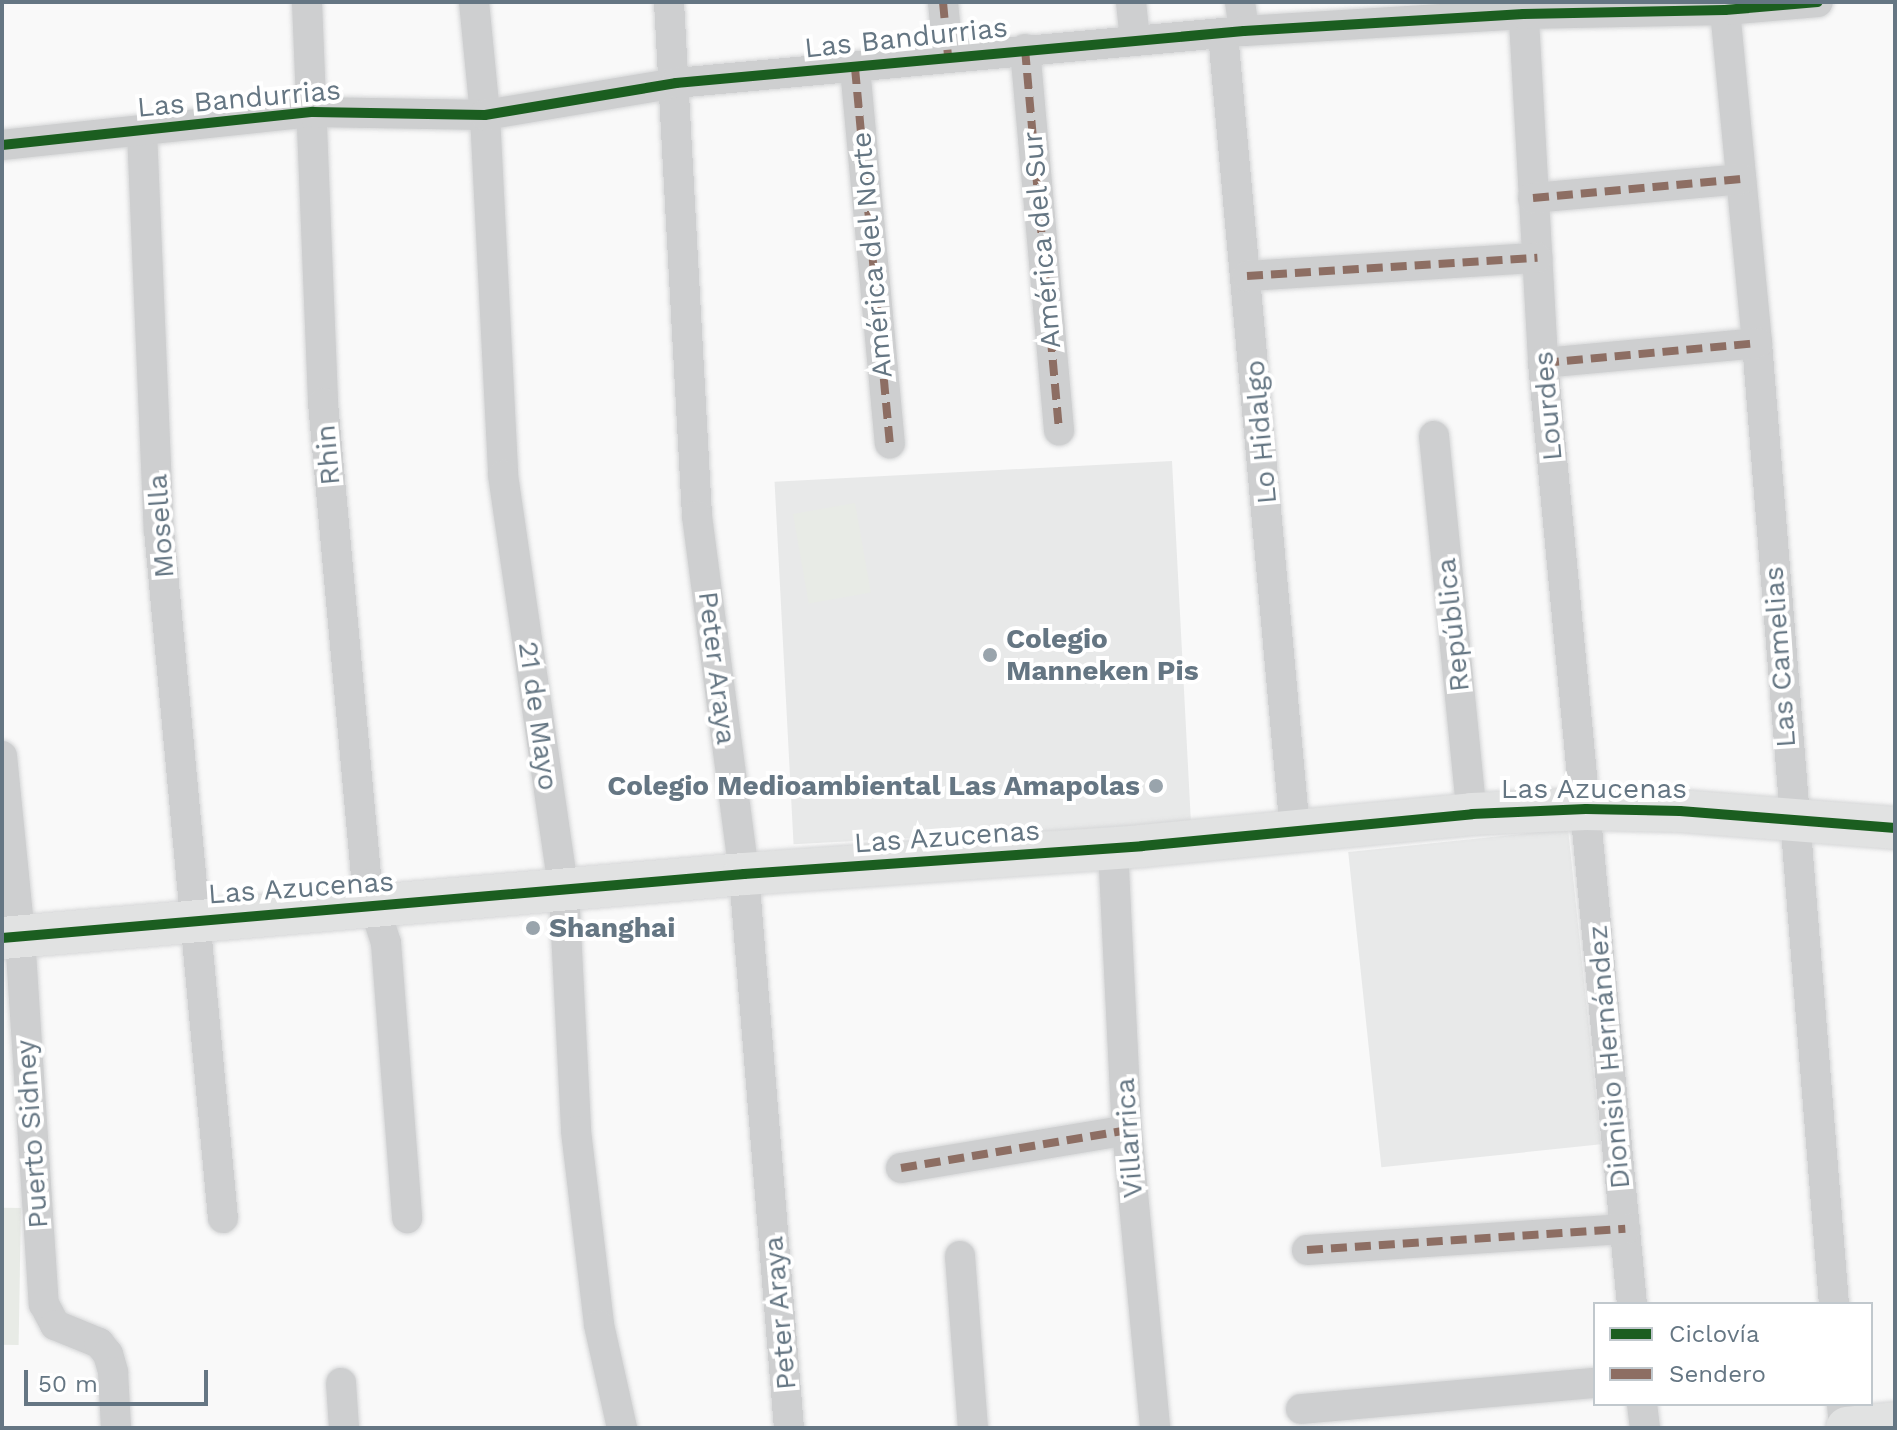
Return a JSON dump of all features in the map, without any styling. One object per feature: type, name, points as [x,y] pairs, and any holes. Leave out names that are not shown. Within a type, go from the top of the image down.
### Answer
[{"type":"street","name":"Rhin","points":[[307,2],[323,403],[367,884],[386,943],[407,1218]]},
{"type":"street","name":"21 de Mayo","points":[[474,2],[485,115],[503,475],[564,891],[576,1131],[599,1325],[622,1428]]},
{"type":"street","name":"Peter Araya","points":[[669,2],[676,83],[697,516],[744,874],[789,1428]]},
{"type":"street","points":[[943,2],[948,56]]},
{"type":"street","points":[[1131,2],[1135,41]]},
{"type":"street","name":"Las Bandurrias","points":[[2,145],[313,112],[485,115],[676,83],[1135,41],[1236,22],[1523,8],[1725,10],[1818,2]]},
{"type":"street","name":"Lourdes","points":[[1523,8],[1543,363],[1586,809]]},
{"type":"street","name":"Las Camelias","points":[[1725,10],[1757,343],[1786,745],[1795,819],[1834,1302]]},
{"type":"street","name":"Lo Hidalgo","points":[[1236,22],[1247,276],[1295,831]]},
{"type":"street","name":"América del Sur","points":[[1025,49],[1059,430]]},
{"type":"street","name":"América del Norte","points":[[855,68],[890,443]]},
{"type":"street","name":"Mosella","points":[[142,131],[159,530],[223,1218]]},
{"type":"street","points":[[1533,198],[1741,179]]},
{"type":"street","points":[[1247,276],[1537,258]]},
{"type":"street","points":[[1543,363],[1757,343]]},
{"type":"street","name":"República","points":[[1434,436],[1472,814]]},
{"type":"street","name":"Puerto Sidney","points":[[2,756],[11,938],[44,1304],[55,1325],[99,1343],[108,1354],[113,1372],[116,1428]]},
{"type":"street","name":"Las Azucenas","points":[[11,938],[744,874],[1113,848],[1472,814],[1586,809],[1680,811],[1895,828]]},
{"type":"street","name":"Dionisio Hernández","points":[[1586,809],[1632,1302]]},
{"type":"street","name":"Villarrica","points":[[1113,848],[1127,1130],[1155,1428]]},
{"type":"street","points":[[901,1168],[1127,1130]]},
{"type":"street","points":[[1307,1250],[1625,1229]]},
{"type":"street","points":[[960,1256],[973,1428]]},
{"type":"street","points":[[341,1383],[344,1428]]},
{"type":"street","points":[[1301,1409],[1593,1383]]},
{"type":"street","points":[[1642,1406],[1645,1428]]},
{"type":"street","points":[[1842,1406],[1845,1428],[1895,1423]]},
{"type":"shaded area","name":"Colegio Manneken Pis","points":[[1172,461],[1191,824],[794,844],[775,482]]},
{"type":"shaded area","points":[[855,503],[871,593],[809,604],[793,514]]},
{"type":"shaded area","points":[[1568,829],[1601,1144],[1381,1167],[1348,852]]},
{"type":"shaded area","points":[[2,1208],[21,1208],[19,1345],[2,1345]]},
{"type":"marked path","points":[[943,2],[948,56]]},
{"type":"marked path","points":[[1025,49],[1059,430]]},
{"type":"marked path","points":[[855,68],[890,443]]},
{"type":"marked path","points":[[1533,198],[1741,179]]},
{"type":"marked path","points":[[1247,276],[1537,258]]},
{"type":"marked path","points":[[1543,363],[1757,343]]},
{"type":"marked path","points":[[901,1168],[1127,1130]]},
{"type":"marked path","points":[[1307,1250],[1625,1229]]},
{"type":"cycle path","points":[[2,145],[313,112],[485,115],[676,83],[1244,31],[1523,14],[1725,10],[1818,2]]},
{"type":"cycle path","points":[[2,938],[744,874],[1142,846],[1472,814],[1586,809],[1680,811],[1895,828]]},
{"type":"place","name":"Colegio Manneken Pis","points":[[990,655]]},
{"type":"place","name":"Colegio Medioambiental Las Amapolas","points":[[1156,786]]},
{"type":"place","name":"Shanghai","points":[[533,928]]}]
